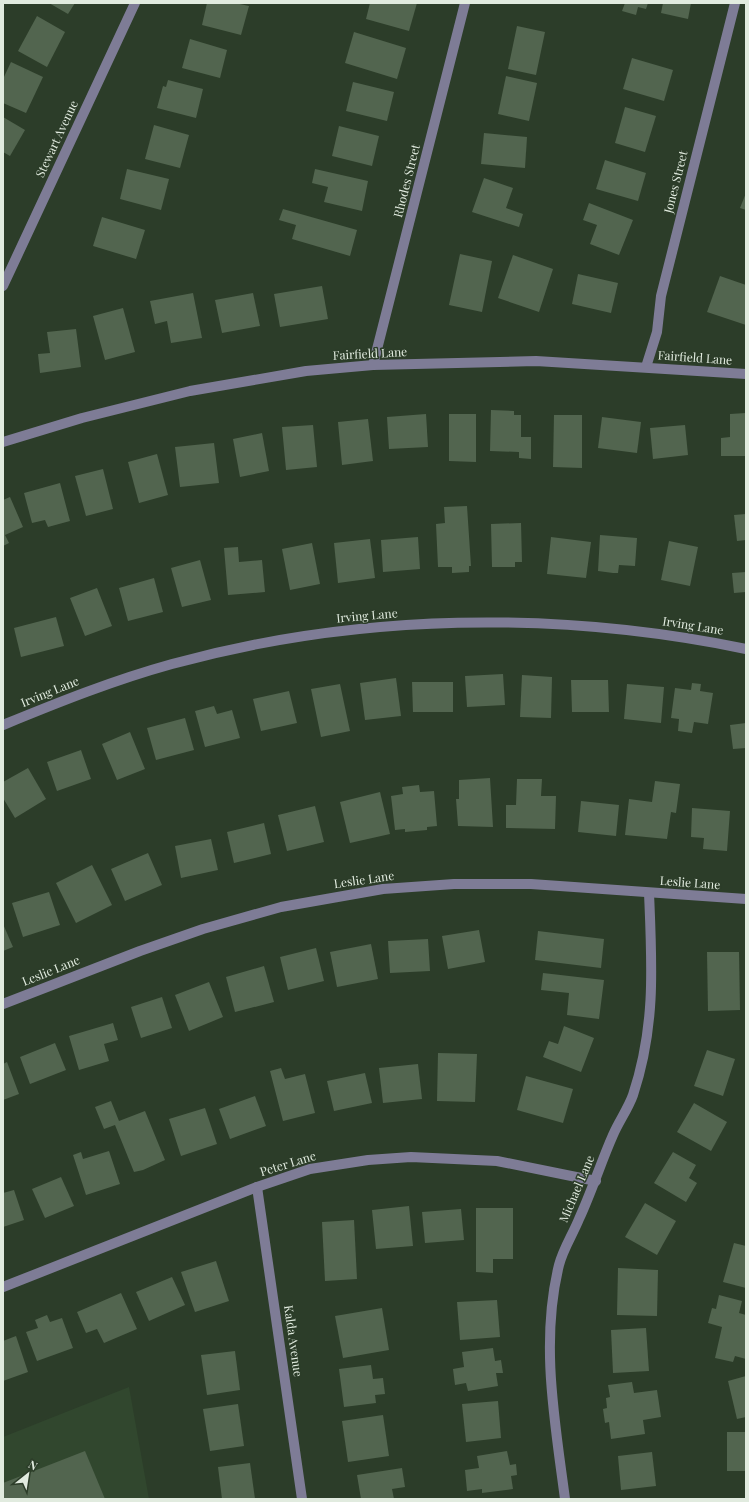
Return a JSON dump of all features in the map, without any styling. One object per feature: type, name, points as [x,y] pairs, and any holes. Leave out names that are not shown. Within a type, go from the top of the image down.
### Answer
[{"type":"street","name":"Stewart Avenue","points":[[3,286],[135,3]]},
{"type":"street","name":"Rhodes Street","points":[[373,365],[465,3]]},
{"type":"street","name":"Jones Street","points":[[646,367],[657,332],[661,296],[735,3]]},
{"type":"street","name":"Fairfield Lane","points":[[3,442],[82,418],[190,391],[306,371],[373,365],[536,361],[746,374]]},
{"type":"street","name":"Irving Lane","points":[[3,725],[91,689],[172,664],[296,637],[367,628],[477,622],[590,625],[695,638],[746,649]]},
{"type":"street","name":"Leslie Lane","points":[[3,1004],[140,950],[203,928],[281,907],[383,889],[454,884],[531,884],[746,899]]},
{"type":"street","name":"Michael Lane","points":[[565,1499],[556,1436],[549,1359],[552,1307],[559,1264],[596,1181],[613,1136],[632,1096],[648,1038],[653,982],[649,893]]},
{"type":"street","name":"Peter Lane","points":[[3,1288],[257,1187],[310,1169],[368,1160],[411,1157],[497,1161],[596,1181]]},
{"type":"street","name":"Kalda Avenue","points":[[257,1187],[302,1499]]},
{"type":"shaded area","points":[[129,1387],[149,1499],[3,1499],[3,1437]]},
{"type":"building","points":[[49,3],[75,3],[68,14]]},
{"type":"building","points":[[207,3],[235,3],[249,6],[241,35],[202,25]]},
{"type":"building","points":[[370,3],[417,3],[409,31],[366,19]]},
{"type":"building","points":[[625,3],[648,3],[646,9],[638,7],[636,15],[622,11]]},
{"type":"building","points":[[663,3],[691,3],[688,19],[661,13]]},
{"type":"building","points":[[37,16],[65,32],[47,67],[18,51]]},
{"type":"building","points":[[517,26],[545,32],[536,75],[508,69]]},
{"type":"building","points":[[354,32],[406,48],[397,79],[345,63]]},
{"type":"building","points":[[190,39],[227,50],[220,78],[182,68]]},
{"type":"building","points":[[632,58],[673,70],[664,101],[623,89]]},
{"type":"building","points":[[11,62],[43,77],[26,113],[3,103],[3,79]]},
{"type":"building","points":[[506,76],[537,83],[529,121],[498,114]]},
{"type":"building","points":[[168,80],[203,89],[196,118],[157,108],[163,86],[166,87]]},
{"type":"building","points":[[353,82],[394,92],[387,121],[346,111]]},
{"type":"building","points":[[625,107],[656,116],[645,152],[615,143]]},
{"type":"building","points":[[3,117],[25,130],[10,156],[3,152]]},
{"type":"building","points":[[154,125],[189,135],[180,168],[145,159]]},
{"type":"building","points":[[339,126],[379,136],[372,166],[332,156]]},
{"type":"building","points":[[484,133],[527,137],[525,168],[481,164]]},
{"type":"building","points":[[605,160],[646,173],[638,201],[596,189]]},
{"type":"building","points":[[127,169],[169,179],[161,210],[120,199]]},
{"type":"building","points":[[315,169],[368,181],[362,211],[324,202],[328,187],[312,183]]},
{"type":"building","points":[[484,178],[513,188],[506,208],[523,214],[519,227],[472,212]]},
{"type":"building","points":[[746,193],[746,210],[740,208]]},
{"type":"building","points":[[589,203],[633,220],[619,255],[590,244],[597,225],[583,220]]},
{"type":"building","points":[[283,209],[357,230],[350,256],[292,239],[296,225],[279,220]]},
{"type":"building","points":[[102,217],[145,230],[136,259],[93,246]]},
{"type":"building","points":[[460,254],[492,261],[482,312],[449,305]]},
{"type":"building","points":[[513,255],[553,269],[539,312],[498,298]]},
{"type":"building","points":[[578,274],[618,283],[611,313],[572,304]]},
{"type":"building","points":[[720,276],[746,285],[746,325],[707,312]]},
{"type":"building","points":[[322,286],[328,319],[280,327],[274,294]]},
{"type":"building","points":[[193,293],[202,338],[171,343],[167,321],[155,324],[150,301]]},
{"type":"building","points":[[253,293],[260,326],[222,333],[215,300]]},
{"type":"building","points":[[123,308],[135,352],[105,360],[93,316]]},
{"type":"building","points":[[76,329],[81,367],[40,373],[38,354],[50,353],[47,332]]},
{"type":"building","points":[[491,410],[514,411],[514,415],[521,415],[521,437],[531,437],[531,459],[519,458],[519,452],[490,451]]},
{"type":"building","points":[[746,413],[746,456],[721,456],[721,438],[730,437],[730,414]]},
{"type":"building","points":[[426,414],[428,447],[389,449],[387,417]]},
{"type":"building","points":[[449,414],[476,414],[476,462],[449,461]]},
{"type":"building","points":[[554,415],[582,415],[582,468],[553,467]]},
{"type":"building","points":[[602,417],[641,422],[637,453],[598,448]]},
{"type":"building","points":[[368,419],[373,461],[342,465],[338,422]]},
{"type":"building","points":[[313,425],[317,467],[286,470],[282,427]]},
{"type":"building","points":[[685,425],[688,455],[653,459],[650,428]]},
{"type":"building","points":[[262,433],[269,471],[240,477],[233,439]]},
{"type":"building","points":[[214,443],[219,483],[180,487],[175,447]]},
{"type":"building","points":[[157,454],[168,495],[139,503],[128,462]]},
{"type":"building","points":[[103,469],[113,509],[86,516],[75,476]]},
{"type":"building","points":[[60,483],[70,521],[48,527],[45,520],[32,523],[24,493]]},
{"type":"building","points":[[10,497],[23,527],[5,535],[9,543],[3,546],[3,500]]},
{"type":"building","points":[[467,506],[471,566],[469,566],[469,572],[452,573],[452,567],[438,567],[436,524],[445,523],[444,507]]},
{"type":"building","points":[[746,514],[746,540],[737,541],[734,515]]},
{"type":"building","points":[[521,523],[522,562],[515,562],[515,567],[492,567],[491,524]]},
{"type":"building","points":[[600,535],[637,538],[635,566],[619,565],[618,573],[598,571]]},
{"type":"building","points":[[418,537],[420,569],[383,572],[381,540]]},
{"type":"building","points":[[551,537],[591,542],[586,578],[547,574]]},
{"type":"building","points":[[370,539],[375,578],[338,583],[334,543]]},
{"type":"building","points":[[669,541],[698,547],[690,586],[661,580]]},
{"type":"building","points":[[312,543],[320,584],[290,590],[282,549]]},
{"type":"building","points":[[238,547],[239,562],[262,560],[265,592],[228,595],[224,548]]},
{"type":"building","points":[[200,560],[211,600],[182,607],[171,568]]},
{"type":"building","points":[[746,572],[746,592],[734,593],[732,573]]},
{"type":"building","points":[[154,578],[163,612],[128,621],[119,588]]},
{"type":"building","points":[[97,588],[112,626],[85,636],[70,598]]},
{"type":"building","points":[[56,617],[64,646],[21,657],[14,628]]},
{"type":"building","points":[[503,674],[505,705],[467,707],[465,676]]},
{"type":"building","points":[[522,675],[552,677],[551,718],[520,717]]},
{"type":"building","points":[[396,678],[401,716],[365,720],[360,683]]},
{"type":"building","points":[[571,680],[608,680],[609,712],[572,712]]},
{"type":"building","points":[[412,682],[453,682],[453,712],[413,712]]},
{"type":"building","points":[[692,683],[701,684],[700,691],[713,693],[708,724],[694,722],[692,733],[678,731],[679,719],[671,718],[675,688],[691,690]]},
{"type":"building","points":[[340,684],[350,731],[321,737],[311,689]]},
{"type":"building","points":[[627,684],[664,687],[661,723],[624,719]]},
{"type":"building","points":[[289,691],[297,723],[261,731],[253,699]]},
{"type":"building","points":[[214,706],[217,714],[232,710],[240,738],[205,747],[195,711]]},
{"type":"building","points":[[185,718],[194,750],[156,760],[147,728]]},
{"type":"building","points":[[746,723],[746,748],[733,749],[730,725]]},
{"type":"building","points":[[130,732],[145,769],[117,780],[102,744]]},
{"type":"building","points":[[81,750],[91,779],[57,791],[47,762]]},
{"type":"building","points":[[28,768],[46,799],[15,818],[3,798],[3,782]]},
{"type":"building","points":[[490,778],[493,827],[458,826],[456,799],[459,799],[459,780]]},
{"type":"building","points":[[517,779],[542,779],[541,796],[556,796],[555,829],[506,828],[506,805],[516,805]]},
{"type":"building","points":[[655,781],[680,784],[676,813],[671,812],[667,839],[625,835],[629,799],[652,802]]},
{"type":"building","points":[[419,785],[420,792],[434,791],[437,826],[427,827],[427,830],[405,832],[405,829],[395,830],[391,796],[403,794],[402,787]]},
{"type":"building","points":[[380,792],[390,834],[350,843],[340,802]]},
{"type":"building","points":[[581,801],[619,805],[616,836],[578,832]]},
{"type":"building","points":[[315,806],[324,842],[287,851],[278,815]]},
{"type":"building","points":[[692,808],[730,811],[727,851],[703,849],[704,838],[691,837]]},
{"type":"building","points":[[264,823],[271,854],[234,863],[227,832]]},
{"type":"building","points":[[211,839],[218,870],[181,878],[175,846]]},
{"type":"building","points":[[148,853],[162,885],[125,901],[111,869]]},
{"type":"building","points":[[92,865],[112,905],[76,923],[56,883]]},
{"type":"building","points":[[49,892],[60,925],[23,937],[12,903]]},
{"type":"building","points":[[3,924],[13,947],[3,951]]},
{"type":"building","points":[[479,930],[485,962],[448,969],[442,936]]},
{"type":"building","points":[[538,931],[604,939],[601,968],[535,960]]},
{"type":"building","points":[[428,939],[430,971],[390,973],[388,941]]},
{"type":"building","points":[[371,944],[378,979],[337,987],[330,952]]},
{"type":"building","points":[[316,948],[324,981],[288,990],[280,957]]},
{"type":"building","points":[[707,952],[739,952],[740,1010],[708,1011]]},
{"type":"building","points":[[264,966],[274,1002],[235,1012],[226,977]]},
{"type":"building","points":[[543,973],[604,980],[599,1019],[567,1015],[569,993],[541,990]]},
{"type":"building","points":[[209,982],[223,1017],[189,1031],[175,995]]},
{"type":"building","points":[[162,997],[172,1028],[141,1038],[131,1007]]},
{"type":"building","points":[[113,1023],[118,1040],[104,1044],[109,1061],[79,1070],[69,1036]]},
{"type":"building","points":[[564,1026],[594,1038],[581,1072],[543,1057],[549,1041],[558,1044]]},
{"type":"building","points":[[55,1043],[66,1070],[30,1084],[20,1057]]},
{"type":"building","points":[[707,1050],[735,1059],[723,1096],[694,1086]]},
{"type":"building","points":[[438,1053],[477,1054],[475,1102],[437,1101]]},
{"type":"building","points":[[7,1062],[19,1094],[3,1100],[3,1064]]},
{"type":"building","points":[[418,1064],[422,1099],[383,1103],[379,1068]]},
{"type":"building","points":[[281,1068],[285,1079],[305,1074],[315,1113],[283,1121],[270,1071]]},
{"type":"building","points":[[365,1073],[372,1103],[334,1111],[327,1081]]},
{"type":"building","points":[[526,1076],[573,1089],[563,1123],[517,1110]]},
{"type":"building","points":[[255,1096],[266,1126],[230,1139],[219,1109]]},
{"type":"building","points":[[111,1101],[119,1121],[145,1111],[165,1160],[143,1170],[134,1172],[115,1125],[104,1129],[95,1107]]},
{"type":"building","points":[[694,1103],[727,1122],[711,1151],[677,1132]]},
{"type":"building","points":[[205,1108],[217,1144],[181,1156],[169,1119]]},
{"type":"building","points":[[109,1151],[120,1184],[86,1195],[73,1155],[81,1152],[83,1159]]},
{"type":"building","points":[[673,1152],[696,1165],[689,1178],[697,1183],[686,1202],[654,1183]]},
{"type":"building","points":[[61,1177],[74,1206],[45,1218],[32,1189]]},
{"type":"building","points":[[14,1190],[24,1220],[3,1227],[3,1193]]},
{"type":"building","points":[[645,1203],[676,1221],[657,1255],[625,1237]]},
{"type":"building","points":[[409,1206],[413,1246],[376,1249],[372,1210]]},
{"type":"building","points":[[476,1208],[513,1208],[513,1259],[493,1259],[493,1273],[476,1272]]},
{"type":"building","points":[[461,1209],[464,1240],[425,1243],[422,1212]]},
{"type":"building","points":[[354,1220],[357,1279],[325,1281],[322,1222]]},
{"type":"building","points":[[734,1243],[746,1246],[746,1288],[723,1282]]},
{"type":"building","points":[[216,1261],[229,1301],[195,1312],[181,1272]]},
{"type":"building","points":[[618,1268],[658,1270],[657,1316],[617,1315]]},
{"type":"building","points":[[172,1277],[185,1305],[149,1321],[136,1292]]},
{"type":"building","points":[[121,1293],[137,1329],[104,1343],[97,1329],[86,1333],[77,1312]]},
{"type":"building","points":[[719,1295],[742,1301],[739,1313],[746,1315],[746,1359],[735,1356],[733,1362],[715,1358],[722,1327],[708,1323],[712,1308],[716,1309]]},
{"type":"building","points":[[497,1300],[500,1337],[460,1340],[457,1302]]},
{"type":"building","points":[[382,1308],[389,1350],[343,1358],[335,1316]]},
{"type":"building","points":[[47,1315],[50,1322],[62,1318],[73,1348],[37,1361],[26,1332],[38,1328],[35,1320]]},
{"type":"building","points":[[646,1328],[649,1371],[613,1373],[611,1330]]},
{"type":"building","points":[[16,1336],[28,1372],[3,1381],[3,1341]]},
{"type":"building","points":[[493,1348],[495,1361],[501,1360],[503,1373],[496,1373],[498,1386],[468,1391],[466,1383],[455,1385],[453,1369],[464,1367],[462,1352]]},
{"type":"building","points":[[235,1351],[240,1390],[207,1395],[201,1355]]},
{"type":"building","points":[[371,1365],[373,1379],[383,1378],[385,1394],[375,1395],[376,1403],[344,1407],[339,1369]]},
{"type":"building","points":[[746,1376],[746,1417],[737,1419],[728,1381]]},
{"type":"building","points":[[632,1382],[634,1393],[657,1390],[661,1417],[643,1420],[645,1434],[611,1439],[609,1422],[605,1423],[603,1409],[607,1408],[606,1398],[610,1397],[608,1385]]},
{"type":"building","points":[[498,1401],[501,1438],[466,1442],[462,1404]]},
{"type":"building","points":[[238,1404],[244,1446],[210,1451],[203,1409]]},
{"type":"building","points":[[383,1415],[389,1456],[348,1462],[342,1421]]},
{"type":"building","points":[[727,1432],[746,1432],[746,1471],[727,1471]]},
{"type":"building","points":[[85,1451],[105,1499],[3,1499],[3,1483]]},
{"type":"building","points":[[507,1451],[510,1465],[516,1464],[517,1475],[511,1476],[513,1489],[482,1493],[482,1489],[467,1491],[465,1470],[479,1468],[477,1456]]},
{"type":"building","points":[[652,1452],[656,1486],[621,1490],[618,1456]]},
{"type":"building","points":[[250,1463],[255,1499],[222,1499],[218,1467]]},
{"type":"building","points":[[402,1468],[405,1487],[392,1489],[394,1499],[361,1499],[357,1475]]}]
